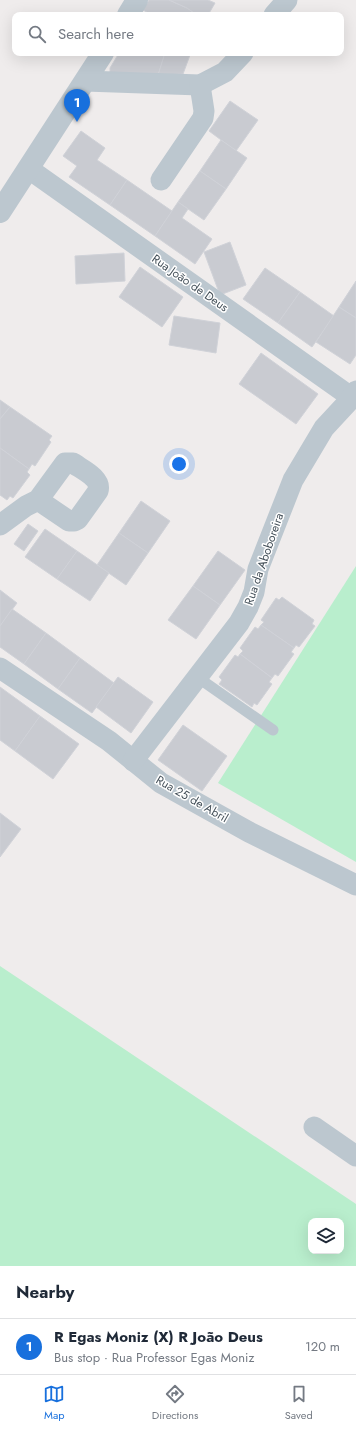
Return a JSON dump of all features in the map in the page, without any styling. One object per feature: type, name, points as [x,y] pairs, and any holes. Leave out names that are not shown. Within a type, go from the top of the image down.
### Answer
[{"type":"street","points":[[130,12],[137,0]]},
{"type":"street","points":[[277,12],[287,0]]},
{"type":"street","points":[[0,212],[101,56]]},
{"type":"street","points":[[85,81],[200,85],[225,72],[240,56]]},
{"type":"street","points":[[161,180],[203,118],[204,111],[200,85]]},
{"type":"street","name":"Rua João de Deus","points":[[29,169],[354,394]]},
{"type":"street","name":"Rua da Aboboreira","points":[[133,761],[239,623],[254,592],[258,570],[293,480],[324,428],[354,394]]},
{"type":"street","points":[[0,525],[26,506],[38,500]]},
{"type":"street","name":"Rua 25 de Abril","points":[[0,668],[109,741],[161,783],[249,832],[356,885]]},
{"type":"street","points":[[314,1127],[356,1156]]},
{"type":"lane","points":[[197,677],[273,730]]},
{"type":"green space","points":[[356,566],[356,862],[218,783]]},
{"type":"green space","points":[[0,966],[356,1204],[356,1266],[0,1266]]},
{"type":"building","points":[[149,0],[169,0],[193,12],[147,12],[143,10]]},
{"type":"building","points":[[169,0],[208,0],[215,3],[210,12],[193,12]]},
{"type":"building","points":[[117,56],[164,56],[158,75],[110,73],[110,68]]},
{"type":"building","points":[[164,56],[190,56],[183,74],[158,75]]},
{"type":"building","points":[[230,101],[258,120],[236,151],[209,131]]},
{"type":"building","points":[[81,131],[105,148],[97,160],[127,180],[110,205],[69,177],[77,166],[63,156]]},
{"type":"building","points":[[221,140],[247,158],[226,189],[200,171]]},
{"type":"building","points":[[200,171],[226,189],[204,220],[178,202]]},
{"type":"building","points":[[127,180],[172,211],[155,236],[110,205]]},
{"type":"building","points":[[178,202],[188,209],[182,218],[212,239],[195,264],[155,236]]},
{"type":"building","points":[[230,242],[246,285],[220,295],[204,252]]},
{"type":"building","points":[[124,253],[125,281],[76,284],[75,256]]},
{"type":"building","points":[[140,267],[183,297],[162,327],[119,297]]},
{"type":"building","points":[[265,268],[300,292],[278,323],[243,299]]},
{"type":"building","points":[[356,281],[356,318],[339,307]]},
{"type":"building","points":[[300,292],[334,316],[312,347],[278,323]]},
{"type":"building","points":[[339,307],[356,318],[356,355],[350,364],[316,342]]},
{"type":"building","points":[[174,316],[220,323],[216,353],[169,345]]},
{"type":"building","points":[[261,353],[318,394],[296,424],[239,384]]},
{"type":"building","points":[[0,400],[10,407],[0,419]]},
{"type":"building","points":[[10,407],[52,436],[49,440],[51,442],[35,466],[32,464],[29,469],[0,448],[0,419]]},
{"type":"building","points":[[0,448],[29,469],[27,472],[30,475],[13,498],[10,496],[7,500],[0,495]]},
{"type":"building","points":[[141,501],[170,521],[148,553],[119,533]]},
{"type":"building","points":[[28,524],[38,531],[24,551],[14,544]]},
{"type":"building","points":[[45,529],[77,551],[57,579],[25,557]]},
{"type":"building","points":[[119,533],[148,553],[126,585],[97,565]]},
{"type":"building","points":[[77,551],[109,573],[90,601],[57,579]]},
{"type":"building","points":[[218,551],[245,570],[220,605],[193,586]]},
{"type":"building","points":[[193,586],[220,605],[196,639],[168,620]]},
{"type":"building","points":[[0,590],[17,603],[0,626]]},
{"type":"building","points":[[282,597],[314,620],[312,624],[315,626],[299,647],[296,645],[294,648],[261,625],[264,622],[261,620],[276,598],[279,600]]},
{"type":"building","points":[[12,609],[46,633],[24,664],[0,647],[0,626]]},
{"type":"building","points":[[261,625],[294,648],[291,652],[294,654],[278,676],[275,674],[272,678],[240,654],[243,651],[240,648],[255,627],[258,629]]},
{"type":"building","points":[[46,633],[80,658],[58,689],[24,664]]},
{"type":"building","points":[[240,654],[272,678],[269,682],[272,684],[257,705],[254,703],[252,707],[219,684],[222,680],[219,677],[235,655],[238,657]]},
{"type":"building","points":[[80,658],[114,683],[92,713],[58,689]]},
{"type":"building","points":[[118,677],[153,702],[131,733],[96,707]]},
{"type":"building","points":[[0,687],[40,716],[15,751],[0,740]]},
{"type":"building","points":[[40,716],[79,744],[53,779],[15,751]]},
{"type":"building","points":[[183,725],[227,756],[202,791],[158,760]]},
{"type":"building","points":[[0,813],[21,829],[0,857]]},
{"type":"place","name":"R Egas Moniz (X) R João Deus","points":[[77,122]]}]
